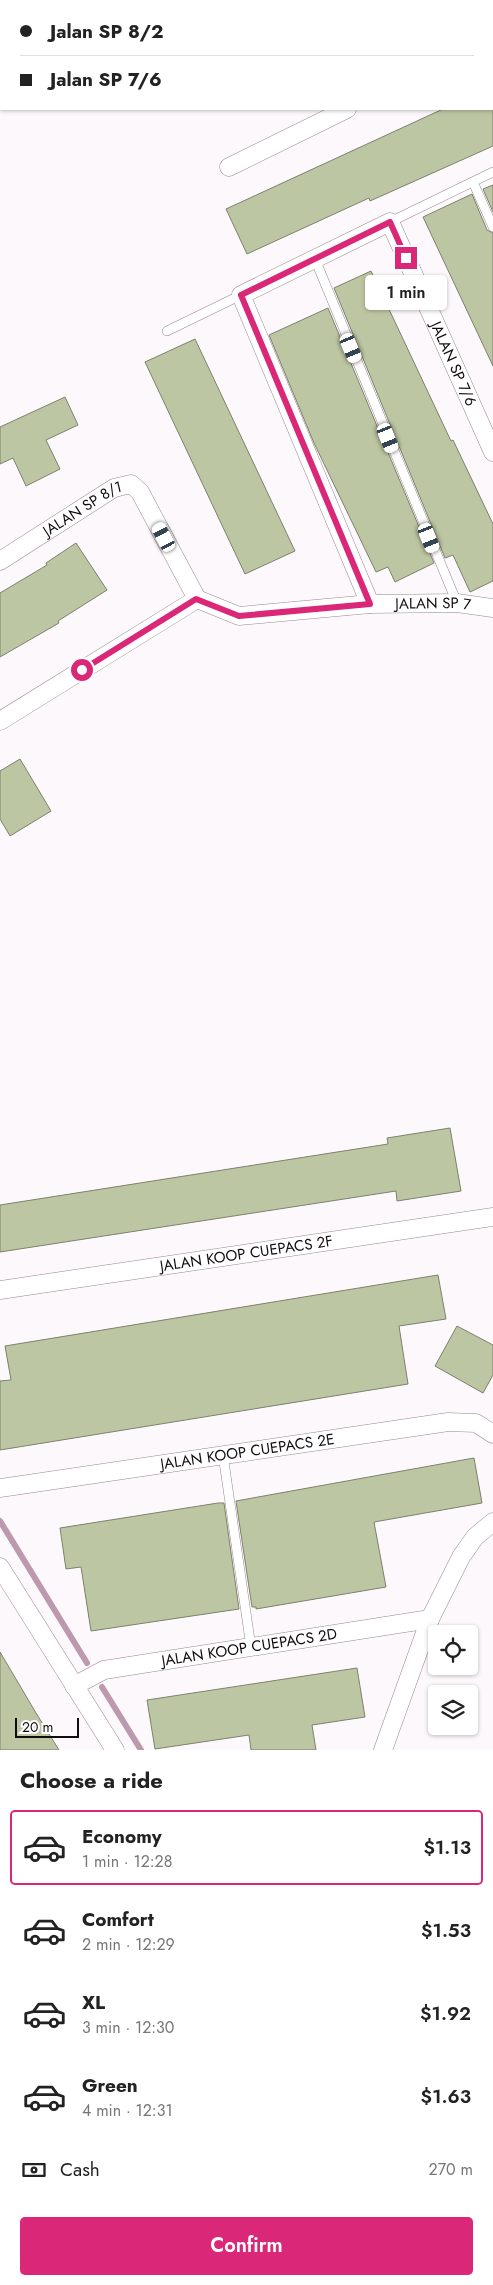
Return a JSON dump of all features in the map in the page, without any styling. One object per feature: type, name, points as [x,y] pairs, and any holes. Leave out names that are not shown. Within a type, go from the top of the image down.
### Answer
[{"type":"street","points":[[229,166],[345,110]]},
{"type":"street","points":[[370,604],[241,295],[390,222]]},
{"type":"street","name":"JALAN SP 7/6","points":[[390,222],[493,452]]},
{"type":"street","name":"JALAN SP 8/1","points":[[0,561],[114,488],[131,484],[140,492],[196,599]]},
{"type":"street","points":[[0,721],[196,599]]},
{"type":"street","name":"JALAN SP 7","points":[[196,599],[239,616],[370,604],[456,603],[493,608]]},
{"type":"street","name":"JALAN KOOP CUEPACS 2F","points":[[0,1290],[493,1217]]},
{"type":"street","name":"JALAN KOOP CUEPACS 2E","points":[[0,1488],[448,1422],[476,1423],[493,1434]]},
{"type":"street","points":[[383,1750],[430,1619],[466,1550],[475,1537],[493,1522]]},
{"type":"street","points":[[0,1567],[115,1750]]},
{"type":"street","name":"JALAN KOOP CUEPACS 2D","points":[[74,1686],[104,1670],[430,1619]]},
{"type":"lane","points":[[390,222],[493,172]]},
{"type":"lane","points":[[473,182],[493,227]]},
{"type":"lane","points":[[314,259],[456,603]]},
{"type":"lane","points":[[167,331],[241,295]]},
{"type":"lane","points":[[223,1455],[251,1647]]},
{"type":"building","points":[[441,110],[493,110],[493,146],[370,201],[369,198],[247,254],[226,209]]},
{"type":"building","points":[[493,185],[493,212],[483,189]]},
{"type":"building","points":[[472,194],[487,230],[493,233],[493,366],[423,217]]},
{"type":"building","points":[[371,271],[451,441],[453,440],[493,524],[493,581],[470,592],[453,555],[445,558],[334,288]]},
{"type":"building","points":[[328,308],[434,563],[395,582],[388,567],[376,572],[314,443],[269,335]]},
{"type":"building","points":[[195,339],[295,551],[245,574],[145,362]]},
{"type":"building","points":[[65,397],[78,425],[46,440],[60,469],[26,486],[13,458],[0,464],[0,427]]},
{"type":"building","points":[[76,543],[107,590],[58,621],[59,623],[0,657],[0,593],[47,565],[46,563]]},
{"type":"building","points":[[20,759],[51,811],[10,836],[0,819],[0,771]]},
{"type":"building","points":[[450,1128],[461,1191],[397,1201],[396,1191],[0,1252],[0,1205],[388,1144],[387,1138]]},
{"type":"building","points":[[438,1275],[446,1319],[399,1326],[408,1384],[0,1450],[0,1381],[11,1380],[5,1346]]},
{"type":"building","points":[[457,1326],[493,1345],[493,1375],[483,1393],[435,1366]]},
{"type":"building","points":[[474,1458],[482,1503],[374,1522],[386,1587],[256,1609],[256,1607],[252,1607],[236,1501]]},
{"type":"building","points":[[224,1503],[239,1609],[91,1631],[81,1567],[66,1569],[60,1528]]},
{"type":"building","points":[[0,1652],[36,1713],[59,1750],[0,1750]]},
{"type":"building","points":[[357,1668],[365,1717],[312,1725],[316,1750],[251,1750],[249,1735],[155,1749],[147,1700]]},
{"type":"waterway","points":[[0,1521],[87,1663]]},
{"type":"waterway","points":[[102,1687],[141,1750]]},
{"type":"route","points":[[82,670],[196,599],[239,616],[370,604],[241,295],[390,222],[406,258]]}]
